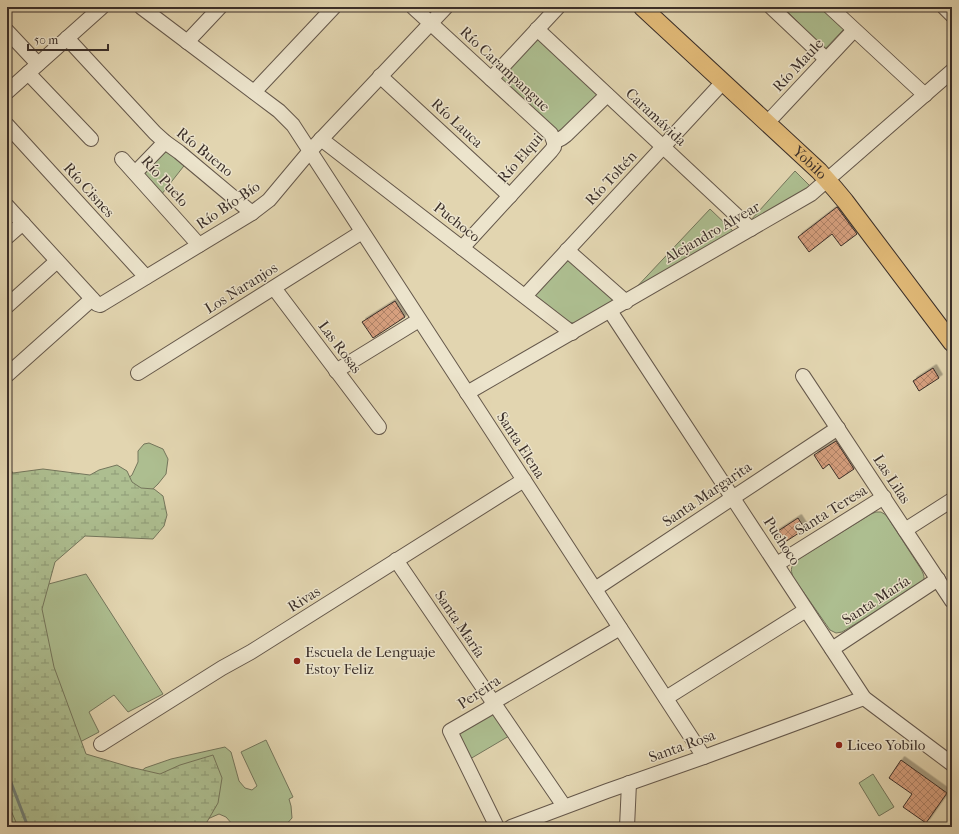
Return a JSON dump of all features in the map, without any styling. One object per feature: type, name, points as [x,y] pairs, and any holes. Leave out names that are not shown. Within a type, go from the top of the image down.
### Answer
[{"type":"main road","name":"Yobilo","points":[[643,7],[827,179],[859,219],[952,343]]},
{"type":"street","points":[[7,92],[102,7]]},
{"type":"street","points":[[141,7],[279,111],[293,125],[310,151]]},
{"type":"street","points":[[187,42],[220,7]]},
{"type":"street","points":[[254,92],[334,7]]},
{"type":"street","name":"Río Carampangue","points":[[413,7],[551,134],[554,142]]},
{"type":"street","name":"Río Bío-Bío","points":[[92,299],[97,304],[102,304],[262,206],[277,191],[310,151],[446,7]]},
{"type":"street","points":[[491,79],[558,7]]},
{"type":"street","points":[[771,7],[826,59]]},
{"type":"street","points":[[830,7],[924,95]]},
{"type":"street","points":[[944,7],[952,15]]},
{"type":"street","name":"Caramávida","points":[[537,29],[751,229]]},
{"type":"street","name":"Río Maule","points":[[767,123],[854,30]]},
{"type":"street","points":[[7,31],[33,69],[91,139]]},
{"type":"street","name":"Río Bueno","points":[[67,38],[160,137],[252,213]]},
{"type":"street","name":"Alejandro Alvear","points":[[467,393],[811,194],[952,71]]},
{"type":"street","name":"Río Lauca","points":[[380,76],[510,196]]},
{"type":"street","name":"Río Toltén","points":[[525,296],[723,82]]},
{"type":"street","name":"Río Elqui","points":[[462,248],[551,151],[554,147],[554,142],[566,135],[607,95]]},
{"type":"street","name":"Río Cisnes","points":[[7,126],[146,277]]},
{"type":"street","points":[[135,173],[160,137]]},
{"type":"street","name":"Puchoco","points":[[322,139],[572,333]]},
{"type":"street","name":"Santa Elena","points":[[310,151],[704,757]]},
{"type":"street","name":"Río Puelo","points":[[122,159],[199,244]]},
{"type":"street","points":[[7,206],[92,299],[7,375]]},
{"type":"street","points":[[7,237],[23,223]]},
{"type":"street","name":"Los Naranjos","points":[[138,373],[362,232]]},
{"type":"street","points":[[567,250],[626,302]]},
{"type":"street","points":[[7,306],[57,260]]},
{"type":"street","name":"Las Rosas","points":[[274,288],[379,427]]},
{"type":"street","name":"Puchoco","points":[[610,311],[864,698],[952,764]]},
{"type":"street","points":[[336,371],[419,320]]},
{"type":"street","name":"Las Lilas","points":[[803,376],[952,601]]},
{"type":"street","name":"Santa Margarita","points":[[595,589],[838,428]]},
{"type":"street","name":"Rivas","points":[[101,744],[216,672],[251,652],[524,480]]},
{"type":"street","name":"Santa Teresa","points":[[776,564],[884,497]]},
{"type":"street","points":[[905,530],[952,500]]},
{"type":"street","name":"Santa María","points":[[396,560],[564,806]]},
{"type":"street","name":"Santa María","points":[[832,649],[938,579]]},
{"type":"street","points":[[666,698],[806,610]]},
{"type":"street","name":"Pereira","points":[[497,827],[450,731],[488,709],[497,700],[620,628]]},
{"type":"street","name":"Santa Rosa","points":[[511,827],[564,806],[704,757],[864,698]]},
{"type":"street","points":[[628,827],[629,783]]},
{"type":"green space","points":[[783,7],[821,7],[844,29],[825,49]]},
{"type":"green space","points":[[538,34],[601,94],[561,136],[498,78]]},
{"type":"green space","points":[[167,147],[187,162],[161,195],[140,175]]},
{"type":"green space","points":[[795,171],[811,187],[750,221]]},
{"type":"green space","points":[[710,209],[735,233],[632,292]]},
{"type":"green space","points":[[568,258],[616,300],[577,324],[569,322],[532,294]]},
{"type":"green space","points":[[149,443],[163,449],[168,459],[166,474],[158,484],[136,505],[42,548],[45,585],[86,574],[163,694],[128,712],[114,695],[89,712],[99,732],[80,742],[53,748],[139,773],[145,768],[171,759],[225,747],[231,752],[239,781],[245,788],[252,790],[257,786],[241,752],[266,740],[293,797],[289,799],[292,818],[284,827],[240,827],[233,825],[226,817],[219,814],[203,821],[200,827],[12,827],[7,817],[7,465],[16,477],[121,484],[132,475],[138,462],[138,451],[144,444]]},
{"type":"green space","points":[[117,465],[127,471],[132,482],[141,488],[154,489],[163,496],[167,515],[164,526],[153,539],[85,536],[55,562],[42,609],[54,667],[86,754],[160,774],[180,765],[213,755],[222,778],[218,803],[204,827],[18,827],[7,801],[7,474],[43,469],[90,475],[99,470]]},
{"type":"green space","points":[[876,512],[881,512],[886,515],[921,569],[924,580],[918,586],[842,632],[836,633],[830,630],[793,577],[793,564],[797,560]]},
{"type":"green space","points":[[490,713],[494,714],[509,736],[470,759],[456,735]]},
{"type":"green space","points":[[873,774],[894,807],[879,816],[859,783]]},
{"type":"building","points":[[837,207],[857,234],[841,246],[832,234],[809,252],[798,237]]},
{"type":"building","points":[[395,301],[405,317],[373,338],[362,322]]},
{"type":"building","points":[[933,368],[939,378],[919,391],[913,381]]},
{"type":"building","points":[[836,441],[854,469],[839,479],[829,464],[823,469],[814,455]]},
{"type":"building","points":[[798,518],[805,529],[782,544],[775,533]]},
{"type":"building","points":[[901,760],[947,793],[926,823],[903,807],[912,794],[889,778]]},
{"type":"waterway","points":[[7,772],[28,827]]},
{"type":"place","name":"Escuela de Lenguaje Estoy Feliz","points":[[297,661]]},
{"type":"place","name":"Liceo Yobilo","points":[[839,745]]}]
